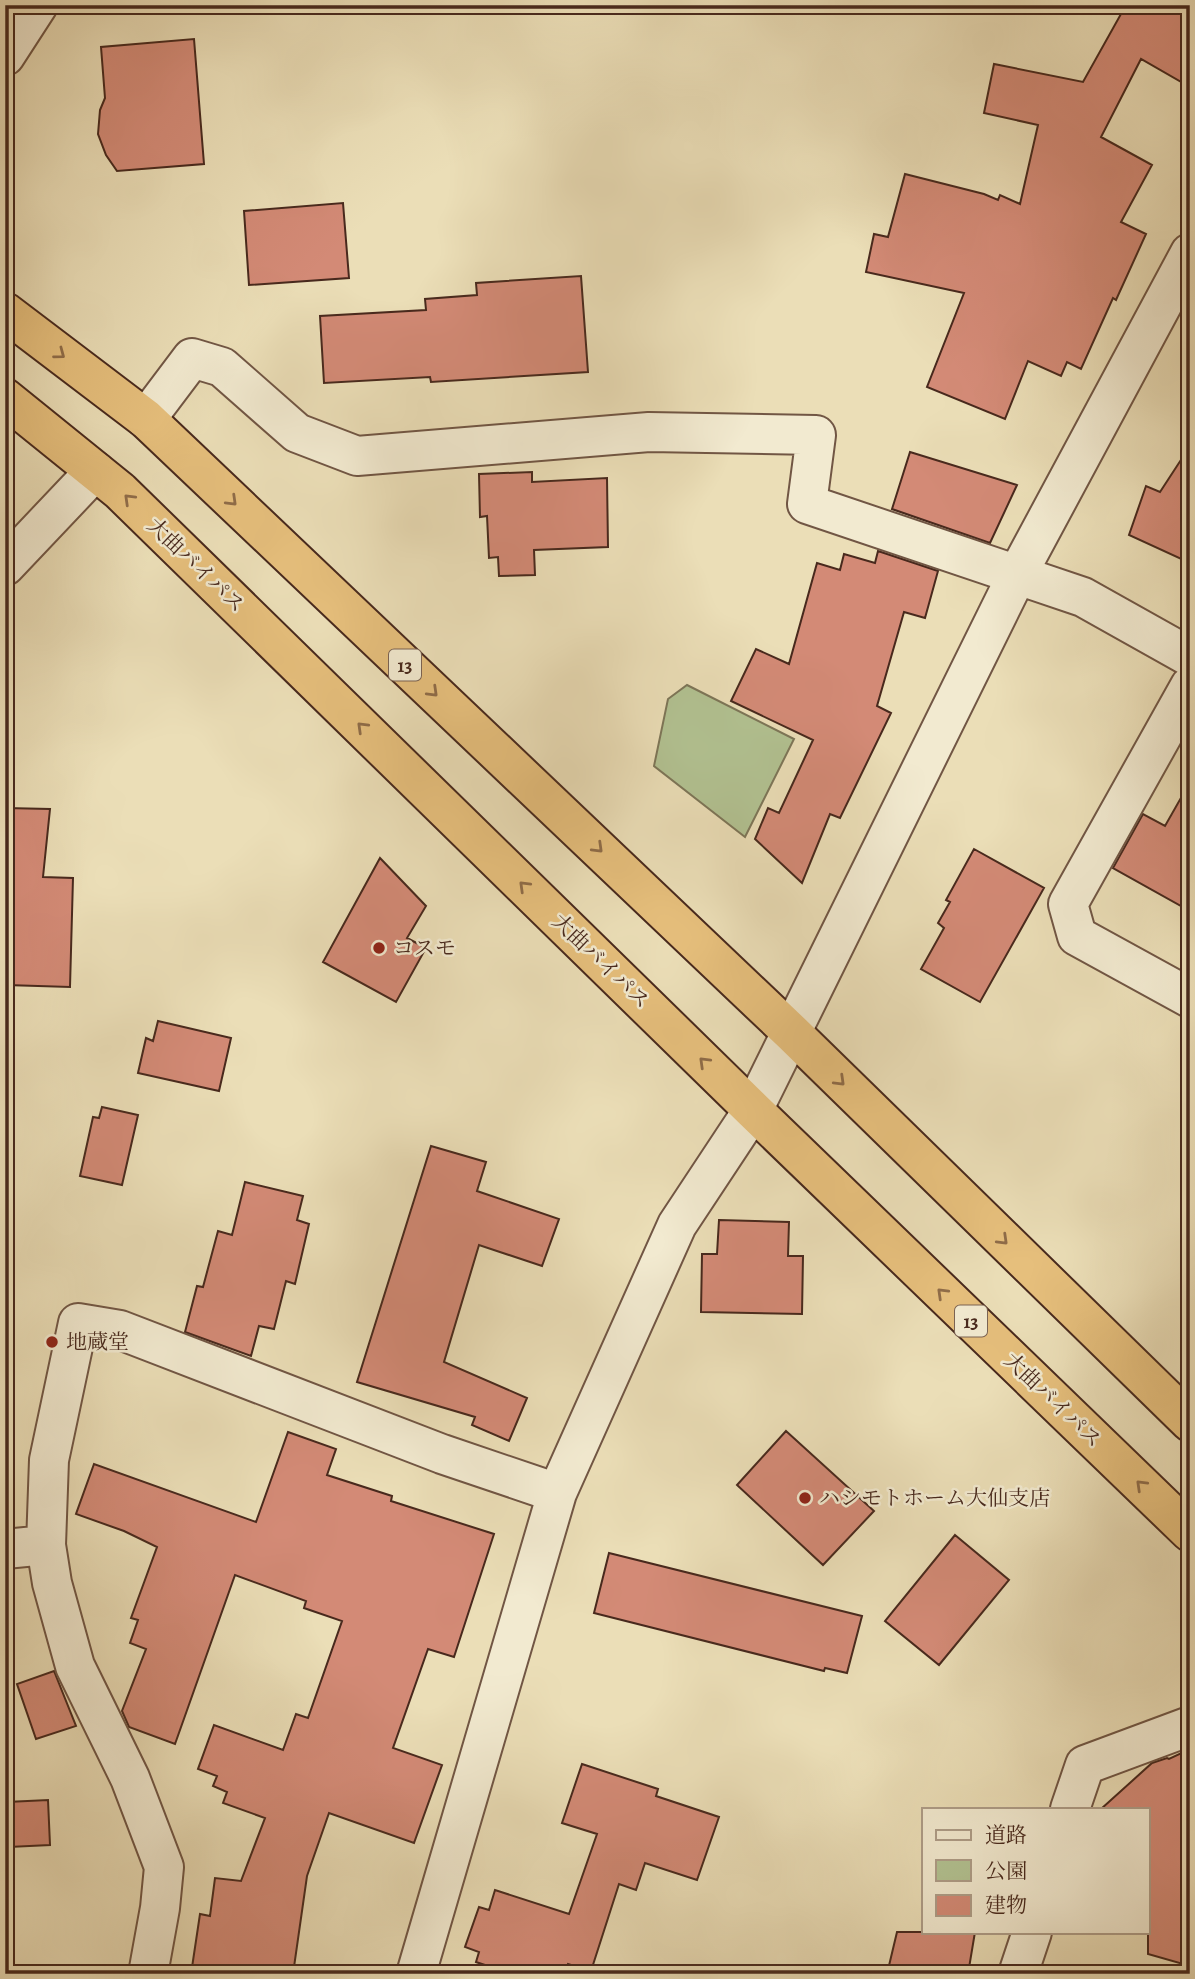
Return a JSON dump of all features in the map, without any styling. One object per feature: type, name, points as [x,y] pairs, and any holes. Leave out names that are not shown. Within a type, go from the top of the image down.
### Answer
[{"type":"highway","name":"13","points":[[5,312],[146,419],[792,1033],[1190,1422]]},
{"type":"highway","name":"大曲バイパス","points":[[5,398],[130,500],[753,1110],[1190,1532]]},
{"type":"street","points":[[5,56],[38,5]]},
{"type":"street","points":[[416,1974],[557,1493],[680,1219],[753,1110],[1017,575],[1190,253]]},
{"type":"street","points":[[146,419],[192,358],[222,367],[297,433],[357,456],[649,432],[816,435],[807,503],[1083,597],[1190,657]]},
{"type":"street","points":[[5,566],[95,471]]},
{"type":"street","points":[[1190,686],[1068,904],[1077,936],[1190,998]]},
{"type":"street","points":[[148,1974],[160,1908],[164,1867],[130,1779],[75,1666],[52,1583],[46,1545],[49,1460],[78,1323],[120,1330],[442,1454],[557,1493]]},
{"type":"street","points":[[5,1549],[46,1545]]},
{"type":"street","points":[[1070,1808],[1085,1765],[1190,1726]]},
{"type":"street","points":[[1018,1974],[1031,1934]]},
{"type":"green space","points":[[687,685],[794,739],[745,837],[654,766],[668,699]]},
{"type":"building","points":[[1126,5],[1190,5],[1190,87],[1141,59],[1101,137],[1152,165],[1121,222],[1146,234],[1081,369],[1067,362],[1061,376],[1028,361],[1005,419],[927,387],[964,293],[866,272],[874,234],[888,237],[905,174],[998,200],[1000,195],[1020,204],[1038,125],[984,113],[994,64],[1083,82]]},
{"type":"building","points":[[194,39],[204,164],[117,171],[106,155],[98,134],[100,110],[105,98],[101,47]]},
{"type":"building","points":[[343,203],[349,278],[249,285],[244,211]]},
{"type":"building","points":[[581,276],[588,372],[431,382],[430,377],[324,383],[320,316],[426,310],[425,299],[477,295],[476,283]]},
{"type":"building","points":[[1190,446],[1190,563],[1129,535],[1146,486],[1160,492]]},
{"type":"building","points":[[910,452],[1017,485],[990,543],[892,509]]},
{"type":"building","points":[[532,472],[532,482],[607,478],[608,547],[534,550],[535,575],[499,576],[498,557],[489,558],[487,516],[480,517],[479,474]]},
{"type":"building","points":[[878,551],[938,571],[925,618],[904,612],[877,706],[891,713],[840,818],[830,814],[802,883],[755,839],[768,808],[779,813],[813,740],[731,701],[756,649],[789,664],[817,563],[840,570],[844,554],[875,563]]},
{"type":"building","points":[[1190,782],[1190,911],[1113,868],[1143,814],[1165,826]]},
{"type":"building","points":[[5,808],[50,809],[43,877],[73,878],[70,987],[6,985]]},
{"type":"building","points":[[974,849],[1044,888],[980,1002],[921,969],[944,928],[938,923],[950,902],[946,900]]},
{"type":"building","points":[[380,858],[426,906],[407,938],[426,948],[396,1002],[323,962]]},
{"type":"building","points":[[158,1021],[231,1038],[219,1091],[138,1073],[146,1038],[153,1041]]},
{"type":"building","points":[[102,1107],[138,1115],[122,1185],[80,1176],[93,1117],[99,1118]]},
{"type":"building","points":[[431,1146],[486,1162],[477,1191],[559,1219],[542,1266],[479,1245],[444,1362],[527,1398],[509,1441],[472,1425],[475,1417],[357,1382]]},
{"type":"building","points":[[245,1182],[303,1196],[297,1220],[309,1224],[295,1284],[286,1281],[274,1329],[259,1326],[251,1356],[185,1332],[197,1286],[203,1287],[218,1231],[232,1235]]},
{"type":"building","points":[[719,1220],[789,1222],[788,1256],[803,1256],[802,1314],[701,1312],[702,1254],[717,1254]]},
{"type":"building","name":"ハシモトホーム大仙支店","points":[[786,1431],[874,1511],[823,1565],[737,1485]]},
{"type":"building","points":[[288,1432],[336,1449],[327,1475],[392,1496],[391,1501],[494,1534],[454,1657],[428,1649],[393,1748],[442,1765],[414,1843],[329,1813],[307,1876],[293,1974],[191,1974],[200,1914],[210,1916],[215,1878],[241,1881],[265,1818],[223,1803],[227,1792],[213,1786],[217,1776],[198,1769],[214,1725],[283,1750],[296,1714],[308,1718],[342,1621],[304,1608],[306,1601],[235,1575],[175,1744],[129,1727],[122,1711],[146,1649],[130,1643],[138,1620],[131,1618],[157,1547],[124,1531],[76,1514],[94,1464],[256,1522]]},
{"type":"building","points":[[955,1535],[1009,1580],[939,1665],[885,1621]]},
{"type":"building","points":[[609,1553],[862,1616],[847,1673],[825,1668],[824,1671],[594,1613]]},
{"type":"building","points":[[54,1671],[76,1726],[36,1739],[17,1684]]},
{"type":"building","points":[[1190,1749],[1190,1966],[1148,1954],[1150,1808],[1102,1808],[1152,1763],[1169,1759]]},
{"type":"building","points":[[582,1764],[658,1789],[656,1796],[719,1817],[697,1880],[645,1863],[636,1890],[619,1884],[591,1971],[568,1964],[565,1974],[512,1974],[476,1962],[479,1952],[465,1947],[479,1907],[489,1910],[495,1890],[569,1914],[597,1834],[562,1823]]},
{"type":"building","points":[[48,1800],[50,1845],[9,1847],[7,1802]]},
{"type":"building","points":[[897,1932],[975,1934],[968,1974],[887,1974]]},
{"type":"place","name":"コスモ","points":[[379,948]]},
{"type":"place","name":"地蔵堂","points":[[52,1342]]},
{"type":"place","name":"ハシモトホーム大仙支店","points":[[805,1498]]}]
